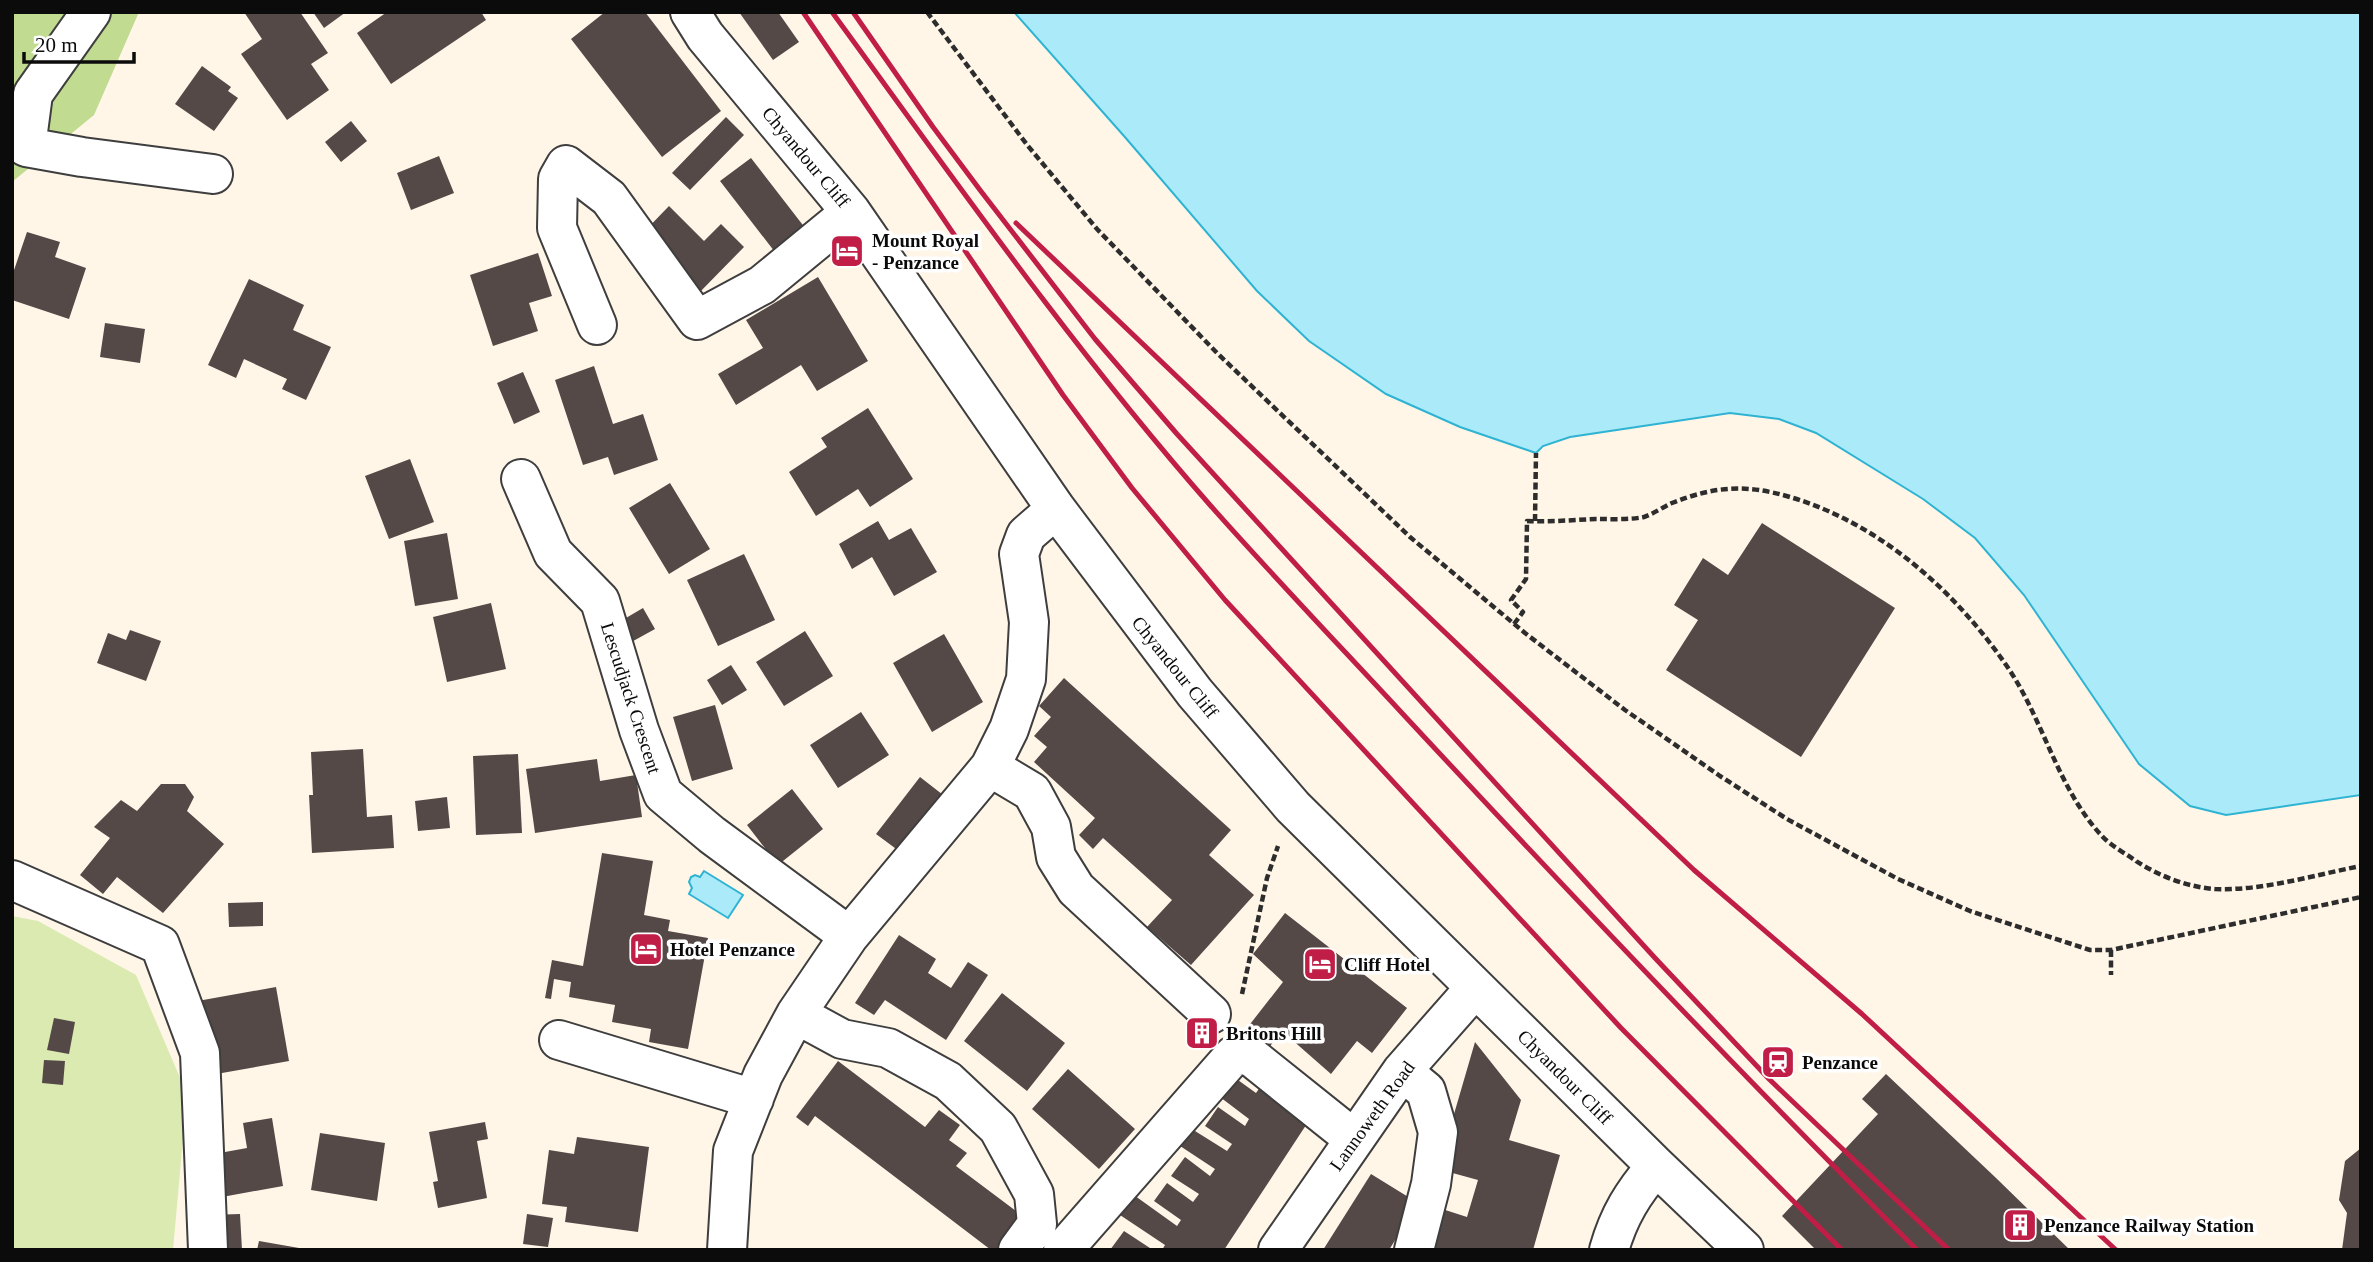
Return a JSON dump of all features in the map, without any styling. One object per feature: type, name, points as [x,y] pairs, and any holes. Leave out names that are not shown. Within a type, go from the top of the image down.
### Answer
[{"type":"street","points":[[91,12],[33,94],[26,147],[213,174]]},
{"type":"street","name":"Chyandour Cliff","points":[[690,12],[705,36],[851,212],[1055,509],[1195,693],[1293,807],[1744,1250]]},
{"type":"street","points":[[597,325],[557,228],[558,179],[566,165],[609,198],[696,320],[762,285],[851,212]]},
{"type":"street","name":"Lescudjack Crescent","points":[[521,479],[553,553],[600,601],[639,730],[663,794],[712,835],[849,936]]},
{"type":"street","points":[[727,1250],[733,1152],[763,1075],[796,1014],[849,936],[990,767],[1009,729],[1026,679],[1029,622],[1019,554],[1026,535],[1055,509]]},
{"type":"street","points":[[990,767],[1032,792],[1051,827],[1056,857],[1076,889],[1211,1014]]},
{"type":"street","points":[[12,880],[160,945],[200,1053],[208,1250]]},
{"type":"street","name":"Lannoweth Road","points":[[1278,1250],[1402,1071],[1475,988]]},
{"type":"street","points":[[796,1014],[842,1039],[888,1048],[948,1081],[998,1128],[1034,1194],[1037,1224],[1018,1250]]},
{"type":"street","points":[[559,1040],[754,1098]]},
{"type":"street","points":[[1063,1250],[1233,1056],[1249,1055],[1354,1139]]},
{"type":"street","points":[[1402,1071],[1426,1091],[1438,1132],[1431,1184],[1414,1250]]},
{"type":"street","points":[[1609,1250],[1618,1222],[1642,1182],[1656,1166]]},
{"type":"path","points":[[927,12],[1028,146],[1097,229],[1217,353],[1410,537],[1514,624],[1625,710],[1720,776],[1809,831],[1898,879],[1970,911],[2090,950],[2111,950],[2361,897]]},
{"type":"path","points":[[1535,453],[1535,521]]},
{"type":"path","points":[[1514,624],[1523,612],[1511,600],[1526,579],[1527,521],[1644,517],[1671,504],[1720,488],[1749,488],[1791,497],[1839,516],[1918,565],[1959,607],[2004,662],[2035,714],[2072,796],[2103,838],[2150,870],[2182,883],[2213,889],[2248,888],[2361,866]]},
{"type":"path","points":[[2111,950],[2111,975]]},
{"type":"green space","points":[[12,12],[139,12],[94,115],[12,182]]},
{"type":"green space","points":[[12,916],[38,921],[136,975],[187,1094],[173,1250],[12,1250]]},
{"type":"water","points":[[1014,12],[2361,12],[2361,795],[2226,815],[2190,806],[2139,764],[2024,595],[1975,538],[1923,499],[1816,433],[1779,419],[1730,413],[1570,437],[1543,446],[1536,453],[1460,427],[1386,394],[1309,341],[1257,291]]},
{"type":"water","points":[[704,871],[743,895],[728,918],[689,894],[692,888],[689,882],[691,877],[700,877]]},
{"type":"building","points":[[244,12],[300,12],[328,53],[311,64],[329,90],[287,120],[241,54],[262,39]]},
{"type":"building","points":[[313,12],[346,12],[324,28]]},
{"type":"building","points":[[387,12],[481,12],[486,20],[391,84],[357,33]]},
{"type":"building","points":[[605,12],[645,12],[721,111],[662,157],[571,39]]},
{"type":"building","points":[[739,12],[778,12],[799,42],[773,60]]},
{"type":"building","points":[[202,66],[231,87],[228,91],[238,98],[214,131],[175,104]]},
{"type":"building","points":[[726,117],[744,135],[690,190],[672,173]]},
{"type":"building","points":[[351,121],[367,141],[341,162],[325,142]]},
{"type":"building","points":[[439,156],[454,193],[411,210],[397,173]]},
{"type":"building","points":[[751,158],[809,233],[778,256],[720,181]]},
{"type":"building","points":[[669,206],[704,241],[721,224],[744,247],[698,294],[639,237]]},
{"type":"building","points":[[27,232],[60,242],[55,257],[86,268],[69,319],[12,300],[12,276]]},
{"type":"building","points":[[538,253],[552,296],[529,303],[538,331],[493,346],[470,275]]},
{"type":"building","points":[[818,277],[868,361],[817,391],[801,365],[736,405],[718,374],[763,348],[746,320]]},
{"type":"building","points":[[249,279],[304,305],[293,330],[331,347],[306,400],[282,389],[287,379],[244,359],[236,378],[208,365]]},
{"type":"building","points":[[105,323],[145,329],[140,363],[100,357]]},
{"type":"building","points":[[594,366],[613,424],[643,414],[658,460],[614,475],[608,457],[583,465],[555,380]]},
{"type":"building","points":[[523,372],[540,412],[514,424],[497,383]]},
{"type":"building","points":[[868,408],[913,479],[870,507],[858,489],[816,516],[789,472],[827,447],[821,438]]},
{"type":"building","points":[[410,459],[434,522],[389,539],[365,476]]},
{"type":"building","points":[[670,483],[710,549],[669,574],[629,508]]},
{"type":"building","points":[[878,521],[889,540],[911,528],[937,572],[894,596],[872,557],[852,569],[839,544]]},
{"type":"building","points":[[1762,523],[1895,608],[1801,757],[1666,670],[1698,620],[1674,605],[1703,558],[1728,575]]},
{"type":"building","points":[[447,533],[458,599],[415,606],[404,541]]},
{"type":"building","points":[[744,554],[775,620],[718,646],[687,580]]},
{"type":"building","points":[[491,603],[506,669],[447,682],[433,617]]},
{"type":"building","points":[[643,608],[655,629],[626,645],[614,625]]},
{"type":"building","points":[[130,630],[161,641],[146,681],[97,663],[108,633],[126,640]]},
{"type":"building","points":[[805,631],[833,676],[784,706],[756,662]]},
{"type":"building","points":[[944,634],[983,702],[932,732],[893,663]]},
{"type":"building","points":[[731,665],[747,690],[722,705],[707,680]]},
{"type":"building","points":[[1064,678],[1231,830],[1209,855],[1254,895],[1191,965],[1147,927],[1172,900],[1103,838],[1093,849],[1079,835],[1095,818],[1034,762],[1047,747],[1034,736],[1051,717],[1039,706]]},
{"type":"building","points":[[715,705],[733,769],[692,781],[673,717]]},
{"type":"building","points":[[861,712],[889,755],[838,788],[810,745]]},
{"type":"building","points":[[363,749],[367,817],[392,815],[394,848],[312,853],[309,795],[313,795],[311,752]]},
{"type":"building","points":[[518,754],[522,833],[476,835],[473,756]]},
{"type":"building","points":[[597,759],[600,781],[636,775],[642,817],[535,833],[526,769]]},
{"type":"building","points":[[920,777],[947,798],[903,854],[876,834]]},
{"type":"building","points":[[161,784],[185,784],[194,797],[187,811],[224,844],[163,913],[117,877],[103,894],[80,875],[110,838],[94,827],[121,800],[137,811]]},
{"type":"building","points":[[792,789],[823,829],[778,865],[747,825]]},
{"type":"building","points":[[447,797],[450,828],[418,831],[415,801]]},
{"type":"building","name":"Hotel Penzance","points":[[602,853],[653,861],[644,915],[670,920],[668,931],[708,938],[688,1049],[649,1042],[651,1029],[612,1022],[615,1005],[569,997],[571,982],[554,979],[551,999],[545,998],[552,960],[583,966]]},
{"type":"building","points":[[263,902],[263,926],[229,927],[228,903]]},
{"type":"building","points":[[1285,913],[1407,1008],[1372,1053],[1357,1041],[1331,1074],[1282,1031],[1263,1055],[1240,1037],[1283,982],[1253,954]]},
{"type":"building","points":[[899,935],[936,959],[928,973],[951,988],[968,962],[988,975],[946,1040],[885,1000],[874,1015],[855,1003]]},
{"type":"building","points":[[276,987],[289,1061],[205,1076],[192,1002]]},
{"type":"building","points":[[1002,993],[1065,1043],[1027,1091],[964,1041]]},
{"type":"building","points":[[54,1018],[75,1022],[69,1054],[47,1050]]},
{"type":"building","name":"Britons Hill","points":[[1200,1022],[1213,1030],[1203,1045],[1190,1037]]},
{"type":"building","points":[[1475,1042],[1521,1100],[1509,1140],[1560,1155],[1533,1250],[1427,1250],[1439,1208],[1467,1217],[1478,1180],[1438,1169]]},
{"type":"building","points":[[44,1060],[65,1061],[63,1085],[42,1083]]},
{"type":"building","points":[[838,1061],[925,1127],[939,1110],[960,1125],[949,1140],[967,1153],[956,1166],[1024,1217],[998,1250],[991,1250],[815,1116],[808,1126],[796,1117]]},
{"type":"building","points":[[1068,1069],[1135,1129],[1099,1169],[1032,1109]]},
{"type":"building","points":[[1886,1074],[2070,1250],[1816,1250],[1782,1216],[1878,1114],[1862,1099]]},
{"type":"building","points":[[1231,1075],[1256,1093],[1263,1083],[1310,1119],[1224,1250],[1162,1250],[1165,1245],[1114,1211],[1131,1193],[1177,1226],[1181,1220],[1154,1201],[1167,1183],[1193,1202],[1199,1194],[1171,1176],[1185,1157],[1210,1176],[1215,1169],[1174,1142],[1187,1126],[1227,1151],[1232,1144],[1205,1126],[1218,1107],[1245,1126],[1249,1119],[1216,1094]]},
{"type":"building","points":[[272,1118],[283,1186],[222,1197],[214,1154],[247,1148],[243,1123]]},
{"type":"building","points":[[485,1122],[488,1139],[477,1141],[487,1198],[438,1208],[433,1182],[438,1181],[429,1132]]},
{"type":"building","points":[[320,1133],[385,1143],[377,1201],[311,1190]]},
{"type":"building","points":[[577,1137],[649,1147],[638,1232],[565,1222],[567,1207],[542,1204],[549,1150],[574,1154]]},
{"type":"building","points":[[2361,1148],[2361,1250],[2342,1250],[2347,1213],[2339,1200],[2345,1161]]},
{"type":"building","points":[[1371,1174],[1418,1203],[1389,1250],[1323,1250]]},
{"type":"building","points":[[240,1214],[242,1250],[209,1250],[208,1215]]},
{"type":"building","points":[[527,1214],[553,1218],[548,1247],[523,1244]]},
{"type":"building","points":[[1124,1231],[1153,1250],[1110,1250]]},
{"type":"building","points":[[259,1241],[299,1248],[299,1250],[257,1250]]},
{"type":"railway","points":[[803,12],[1063,395],[1132,488],[1225,600],[1621,1028],[1842,1250]]},
{"type":"railway","points":[[832,12],[1062,324],[1159,446],[1210,505],[1592,916],[1917,1250]]},
{"type":"railway","points":[[853,12],[980,190],[1095,339],[1177,434],[1655,958],[1770,1080],[1949,1250]]},
{"type":"railway","points":[[1016,223],[1694,870],[1862,1014],[2116,1250]]},
{"type":"place","name":"Mount Royal - Penzance","points":[[847,251]]},
{"type":"place","name":"Hotel Penzance","points":[[646,949]]},
{"type":"place","name":"Cliff Hotel","points":[[1320,964]]},
{"type":"place","name":"Britons Hill","points":[[1202,1033]]},
{"type":"place","name":"Penzance","points":[[1778,1062]]},
{"type":"place","name":"Penzance Railway Station","points":[[2020,1225]]}]
